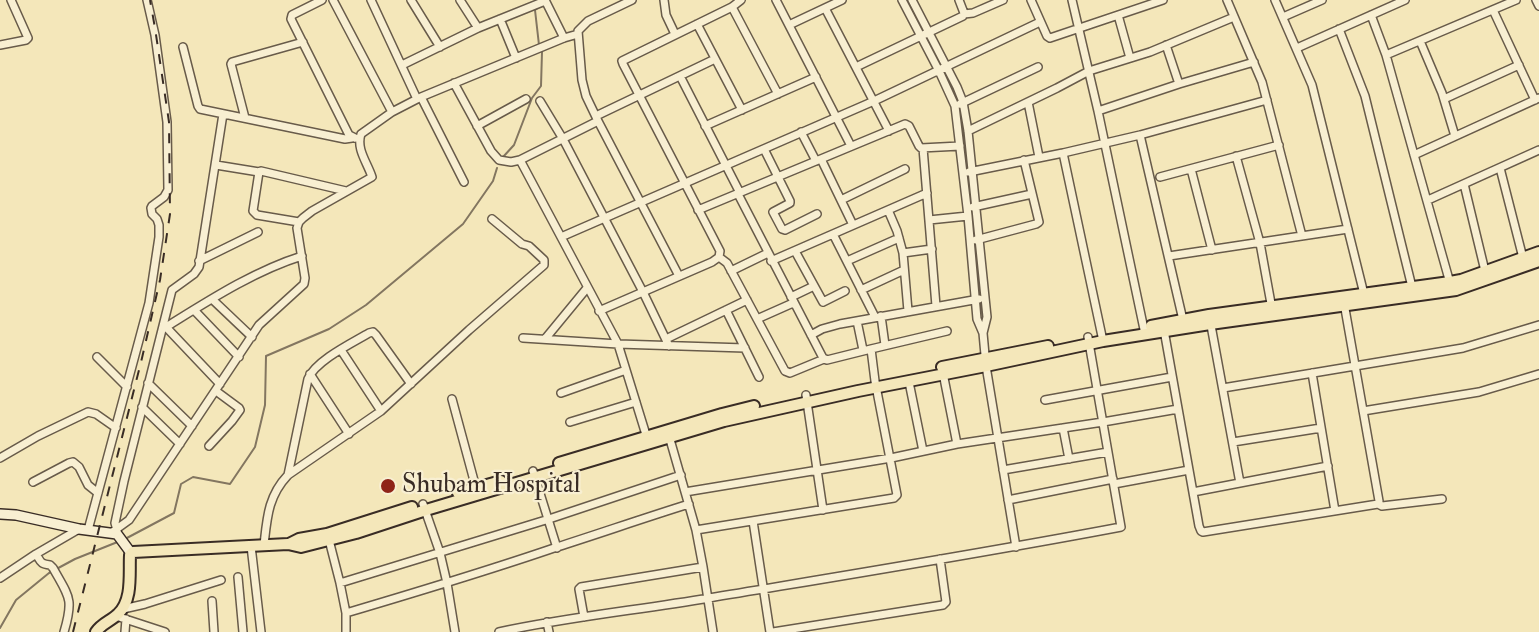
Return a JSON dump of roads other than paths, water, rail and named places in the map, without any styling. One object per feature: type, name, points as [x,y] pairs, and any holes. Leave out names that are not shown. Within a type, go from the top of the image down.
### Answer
[{"type":"main road","points":[[128,550],[288,544],[299,539],[328,537],[647,441],[722,414],[1163,327],[1451,286],[1539,252]]},
{"type":"main road","points":[[1344,301],[1364,294],[1412,287],[1465,287],[1539,261]]},
{"type":"main road","points":[[1163,327],[1183,320],[1210,319]]},
{"type":"main road","points":[[876,384],[909,382],[943,371]]},
{"type":"main road","points":[[425,507],[476,488],[534,474]]},
{"type":"main road","points":[[0,514],[16,515],[84,529],[115,532],[130,555],[127,600],[122,615],[104,623],[96,632]]},
{"type":"street","points":[[0,45],[28,38],[11,0]]},
{"type":"street","points":[[0,578],[36,554],[84,529],[98,493],[149,303],[159,237],[159,222],[151,208],[164,197],[168,190],[167,122],[155,35],[147,0]]},
{"type":"street","points":[[115,532],[129,520],[259,325],[304,284],[297,228],[299,222],[312,211],[372,177],[356,139],[349,135],[291,16],[322,0]]},
{"type":"street","points":[[333,0],[392,112]]},
{"type":"street","points":[[371,0],[402,65],[464,182]]},
{"type":"street","points":[[411,0],[440,47]]},
{"type":"street","points":[[460,0],[478,28]]},
{"type":"street","points":[[402,65],[478,28],[545,0],[564,38]]},
{"type":"street","points":[[664,0],[666,15],[675,34]]},
{"type":"street","points":[[599,311],[712,262],[718,256],[720,251],[638,96],[622,61],[732,7],[741,0]]},
{"type":"street","points":[[776,0],[852,146]]},
{"type":"street","points":[[789,25],[843,0]]},
{"type":"street","points":[[902,0],[955,106],[963,173],[985,298],[987,318],[983,333]]},
{"type":"street","points":[[912,0],[963,102],[972,171],[970,211],[974,240],[977,319],[983,333],[1016,547]]},
{"type":"street","points":[[959,0],[964,14]]},
{"type":"street","points":[[856,67],[964,14],[973,13],[1003,0]]},
{"type":"street","points":[[1031,0],[1050,38],[1163,0]]},
{"type":"street","points":[[1072,0],[1145,331]]},
{"type":"street","points":[[1227,0],[1262,82],[1302,236]]},
{"type":"street","points":[[1275,0],[1312,85],[1364,294]]},
{"type":"street","points":[[1283,17],[1320,0]]},
{"type":"street","points":[[1297,48],[1404,0]]},
{"type":"street","points":[[1386,55],[1516,0]]},
{"type":"street","points":[[1536,0],[1539,6]]},
{"type":"street","points":[[629,1],[588,21],[578,31],[582,80],[586,96],[597,119],[679,276]]},
{"type":"street","points":[[732,7],[778,94]]},
{"type":"street","points":[[825,8],[889,130]]},
{"type":"street","points":[[1414,154],[1537,99],[1492,10]]},
{"type":"street","points":[[1118,15],[1130,58]]},
{"type":"street","points":[[1371,15],[1386,55],[1451,286]]},
{"type":"street","points":[[968,131],[1089,71],[1166,45],[1234,17]]},
{"type":"street","points":[[500,19],[516,58]]},
{"type":"street","points":[[561,237],[874,101],[1040,22]]},
{"type":"street","points":[[697,24],[742,110]]},
{"type":"street","points":[[1339,29],[1365,96],[1412,287]]},
{"type":"street","points":[[183,47],[199,108],[345,139],[356,139],[392,112],[419,98],[578,34]]},
{"type":"street","points":[[1420,41],[1444,99],[1455,136]]},
{"type":"street","points":[[245,118],[232,62],[303,42]]},
{"type":"street","points":[[1166,45],[1179,84]]},
{"type":"street","points":[[454,83],[491,151],[499,160],[511,162],[563,140],[638,96],[715,59]]},
{"type":"street","points":[[1098,111],[1254,62]]},
{"type":"street","points":[[1444,99],[1518,65]]},
{"type":"street","points":[[955,106],[1038,67]]},
{"type":"street","points":[[680,76],[771,261],[825,359]]},
{"type":"street","points":[[705,126],[816,77]]},
{"type":"street","points":[[477,126],[526,99]]},
{"type":"street","points":[[963,173],[1140,135],[1267,100]]},
{"type":"street","points":[[540,101],[563,140],[668,343]]},
{"type":"street","points":[[1028,102],[1039,157]]},
{"type":"street","points":[[115,532],[124,481],[172,290],[199,267],[223,114]]},
{"type":"street","points":[[698,210],[905,124],[908,124],[919,146],[923,148],[960,147]]},
{"type":"street","points":[[801,132],[853,225]]},
{"type":"street","points":[[1140,135],[1183,320]]},
{"type":"street","points":[[1160,177],[1279,145]]},
{"type":"street","points":[[923,148],[936,306]]},
{"type":"street","points":[[764,149],[790,202],[773,212],[782,229],[785,230],[817,214]]},
{"type":"street","points":[[1428,200],[1539,150]]},
{"type":"street","points":[[1064,153],[1102,338]]},
{"type":"street","points":[[1236,156],[1260,243],[1272,311]]},
{"type":"street","points":[[520,160],[618,344],[647,441]]},
{"type":"street","points":[[974,240],[1039,222],[1024,160]]},
{"type":"street","points":[[216,165],[261,171],[346,191]]},
{"type":"street","points":[[1500,168],[1523,258]]},
{"type":"street","points":[[841,200],[905,169]]},
{"type":"street","points":[[1191,169],[1212,250]]},
{"type":"street","points":[[259,172],[254,213],[299,222]]},
{"type":"street","points":[[1464,184],[1485,271]]},
{"type":"street","points":[[771,261],[927,193]]},
{"type":"street","points":[[929,220],[1032,194]]},
{"type":"street","points":[[888,210],[903,253],[908,311]]},
{"type":"street","points":[[264,545],[270,504],[277,488],[288,475],[381,411],[544,265],[544,260],[529,246],[523,245],[492,219]]},
{"type":"street","points":[[1169,256],[1348,229]]},
{"type":"street","points":[[199,261],[258,231]]},
{"type":"street","points":[[833,234],[861,290],[878,317],[885,345]]},
{"type":"street","points":[[847,261],[899,238]]},
{"type":"street","points":[[903,253],[932,249]]},
{"type":"street","points":[[795,251],[823,302],[845,291]]},
{"type":"street","points":[[731,271],[768,253]]},
{"type":"street","points":[[164,326],[270,268],[302,256]]},
{"type":"street","points":[[718,256],[727,263],[787,373],[825,359],[947,331]]},
{"type":"street","points":[[861,290],[904,270]]},
{"type":"street","points":[[757,319],[814,286]]},
{"type":"street","points":[[545,339],[587,288]]},
{"type":"street","points":[[811,335],[833,326],[985,298]]},
{"type":"street","points":[[212,299],[252,337]]},
{"type":"street","points":[[668,343],[747,300]]},
{"type":"street","points":[[1344,301],[1378,504]]},
{"type":"street","points":[[194,310],[239,357]]},
{"type":"street","points":[[726,310],[759,377]]},
{"type":"street","points":[[1210,319],[1240,483]]},
{"type":"street","points":[[857,321],[863,350]]},
{"type":"street","points":[[1223,388],[1463,348],[1539,325]]},
{"type":"street","points":[[164,326],[240,410],[208,446]]},
{"type":"street","points":[[1163,327],[1199,526],[1203,532],[1378,504],[1382,506],[1442,499]]},
{"type":"street","points":[[288,475],[310,374],[318,365],[369,333],[373,333],[376,334],[411,384]]},
{"type":"street","points":[[523,338],[744,348]]},
{"type":"street","points":[[499,632],[547,622],[1016,547],[1121,527],[1088,341]]},
{"type":"street","points":[[696,530],[894,498],[897,495],[871,349]]},
{"type":"street","points":[[341,350],[381,411]]},
{"type":"street","points":[[97,357],[127,387]]},
{"type":"street","points":[[561,393],[626,370]]},
{"type":"street","points":[[943,371],[957,444]]},
{"type":"street","points":[[1312,373],[1335,511]]},
{"type":"street","points":[[310,374],[349,434]]},
{"type":"street","points":[[1363,411],[1460,396],[1539,374]]},
{"type":"street","points":[[1045,400],[1172,377]]},
{"type":"street","points":[[909,382],[923,451]]},
{"type":"street","points":[[148,384],[192,426]]},
{"type":"street","points":[[807,398],[823,510]]},
{"type":"street","points":[[452,399],[476,488]]},
{"type":"street","points":[[570,422],[636,402]]},
{"type":"street","points":[[142,407],[180,444]]},
{"type":"street","points":[[685,492],[891,458],[957,444],[1178,409]]},
{"type":"street","points":[[0,458],[38,435],[88,412],[96,414],[116,428]]},
{"type":"street","points":[[1063,428],[1069,459]]},
{"type":"street","points":[[1233,442],[1321,428]]},
{"type":"street","points":[[669,434],[696,530],[713,632]]},
{"type":"street","points":[[1003,470],[1108,452]]},
{"type":"street","points":[[33,483],[73,462],[79,466],[88,485],[98,493]]},
{"type":"street","points":[[1193,492],[1328,466]]},
{"type":"street","points":[[1008,500],[1189,471]]},
{"type":"street","points":[[534,474],[557,548]]},
{"type":"street","points":[[340,583],[549,519],[681,475]]},
{"type":"street","points":[[346,613],[557,548],[688,504]]},
{"type":"street","points":[[425,507],[440,553],[455,632]]},
{"type":"street","points":[[753,521],[772,632],[943,605],[946,602],[940,559]]},
{"type":"street","points":[[328,537],[346,613],[346,632]]},
{"type":"street","points":[[251,546],[261,632]]},
{"type":"street","points":[[36,554],[44,565],[50,565],[53,568],[68,594],[70,608],[64,632]]},
{"type":"street","points":[[584,617],[579,589],[581,587],[703,567]]},
{"type":"street","points":[[238,577],[243,632]]},
{"type":"street","points":[[122,615],[145,604],[221,580]]},
{"type":"street","points":[[212,601],[213,632]]},
{"type":"street","points":[[122,615],[125,632]]},
{"type":"street","points":[[122,615],[165,632]]},
{"type":"street","points":[[547,622],[549,632]]},
{"type":"waterway","points":[[539,7],[535,10],[539,45]]},
{"type":"waterway","points":[[503,157],[514,145],[532,98],[541,86],[542,52]]},
{"type":"waterway","points":[[125,539],[174,513],[181,484],[193,477],[230,484],[255,447],[265,405],[266,356],[329,329],[366,305],[463,224],[493,181],[497,168]]},
{"type":"waterway","points":[[0,628],[16,600],[49,573],[75,559],[120,541]]},
{"type":"railway","points":[[73,632],[142,358],[160,280],[170,214],[169,122],[150,0]]},
{"type":"place","name":"Shubam Hospital","points":[[388,486]]}]
